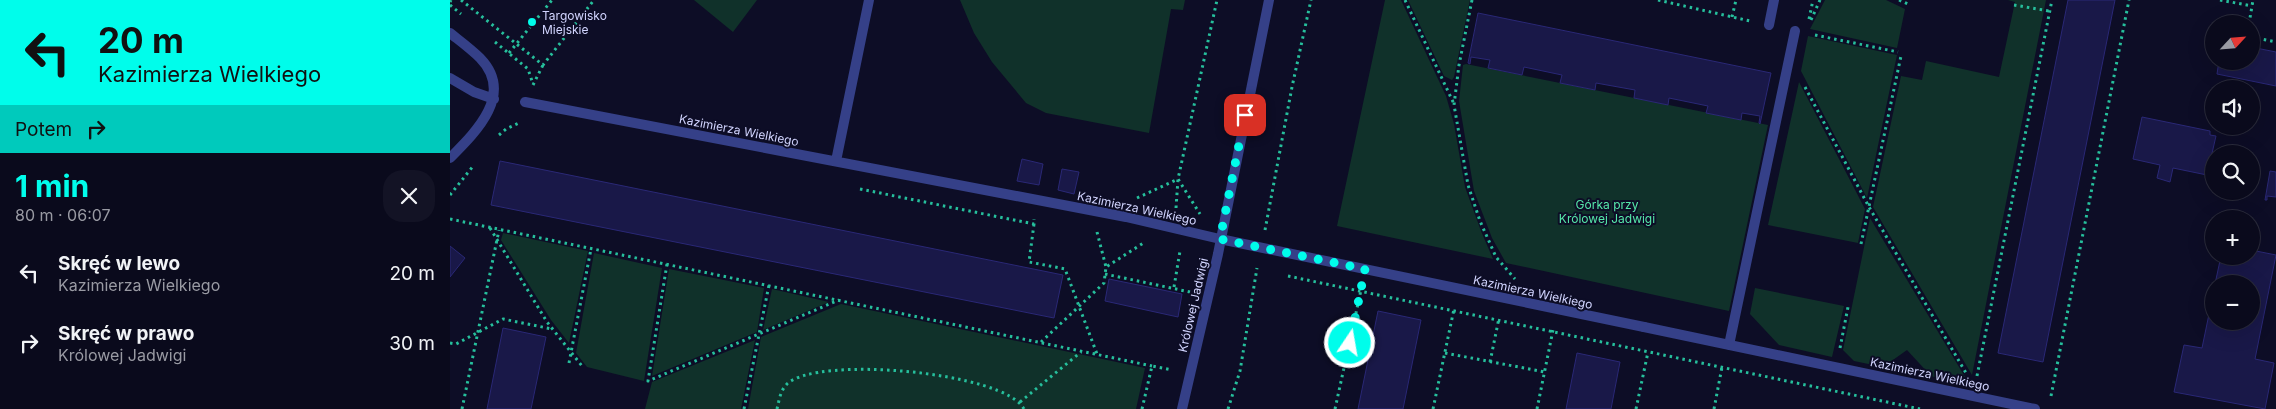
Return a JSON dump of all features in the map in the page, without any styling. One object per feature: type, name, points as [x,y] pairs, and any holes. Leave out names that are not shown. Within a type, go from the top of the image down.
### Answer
[{"type":"street","points":[[836,161],[869,0]]},
{"type":"street","name":"Królowej Jadwigi","points":[[1182,409],[1220,239],[1269,0]]},
{"type":"street","points":[[1769,25],[1774,0]]},
{"type":"street","points":[[1729,345],[1795,31]]},
{"type":"street","points":[[450,33],[486,65],[494,85],[494,99],[480,124],[450,158]]},
{"type":"street","points":[[450,78],[474,92],[494,99]]},
{"type":"street","name":"Kazimierza Wielkiego","points":[[525,102],[1038,199],[1220,239],[2035,409]]},
{"type":"path","points":[[461,0],[543,65]]},
{"type":"path","points":[[509,53],[552,0]]},
{"type":"path","points":[[528,69],[533,85],[543,65],[594,0]]},
{"type":"path","points":[[1174,287],[1181,246],[1175,228],[1178,179],[1217,0]]},
{"type":"path","points":[[1228,409],[1240,371],[1261,247],[1311,0]]},
{"type":"path","points":[[1405,0],[1454,105],[1468,185],[1480,221],[1496,257],[1527,292],[1525,303]]},
{"type":"path","points":[[1454,105],[1459,65],[1472,0]]},
{"type":"path","points":[[1658,0],[1769,25]]},
{"type":"path","points":[[1732,17],[1736,0]]},
{"type":"path","points":[[1808,26],[1820,0]]},
{"type":"path","points":[[1899,0],[1908,4]]},
{"type":"path","points":[[1978,373],[2052,0]]},
{"type":"path","points":[[2051,396],[2130,0]]},
{"type":"path","points":[[2220,0],[2252,6]]},
{"type":"path","points":[[2250,15],[2253,0]]},
{"type":"path","points":[[2014,5],[2049,11]]},
{"type":"path","points":[[1795,31],[1898,52]]},
{"type":"path","points":[[2260,39],[2276,42]]},
{"type":"path","points":[[1861,244],[1901,56]]},
{"type":"path","points":[[1789,58],[1869,207],[1970,380]]},
{"type":"path","points":[[498,136],[515,124],[530,122]]},
{"type":"path","points":[[450,195],[477,162]]},
{"type":"path","points":[[1105,213],[1178,179]]},
{"type":"path","points":[[1178,179],[1206,223],[1205,235]]},
{"type":"path","points":[[859,189],[1034,224]]},
{"type":"path","points":[[1038,199],[1029,262],[1065,269],[1097,355]]},
{"type":"path","points":[[1041,342],[1104,283],[1106,267],[1092,210]]},
{"type":"path","points":[[450,220],[1174,371],[1175,362]]},
{"type":"path","points":[[490,228],[553,330],[582,366]]},
{"type":"path","points":[[462,409],[499,230]]},
{"type":"path","points":[[1106,267],[1149,240]]},
{"type":"path","points":[[569,363],[591,249]]},
{"type":"path","points":[[667,264],[648,381],[840,300]]},
{"type":"path","points":[[1335,409],[1365,269]]},
{"type":"path","points":[[1105,274],[1174,287],[1190,292]]},
{"type":"path","points":[[1188,301],[1192,283]]},
{"type":"path","points":[[744,409],[769,285]]},
{"type":"path","points":[[1432,409],[1458,289]]},
{"type":"path","points":[[1490,362],[1503,298]]},
{"type":"path","points":[[1836,367],[1848,307]]},
{"type":"path","points":[[1537,409],[1558,310]]},
{"type":"path","points":[[450,343],[456,344],[503,319],[553,330]]},
{"type":"path","points":[[1636,409],[1648,328]]},
{"type":"path","points":[[1714,409],[1729,345]]},
{"type":"path","points":[[1020,402],[1081,351]]},
{"type":"path","points":[[1444,353],[1544,372]]},
{"type":"path","points":[[1142,409],[1152,366]]},
{"type":"path","points":[[777,409],[779,397],[787,384],[818,373],[849,369],[878,369],[972,381],[1006,394],[1020,402],[1024,409]]},
{"type":"green space","points":[[694,0],[757,0],[733,32]]},
{"type":"green space","points":[[960,0],[1185,0],[1183,10],[1171,9],[1149,133],[1046,113],[1026,103],[992,62],[974,33]]},
{"type":"green space","points":[[1385,0],[1401,0],[1446,96],[1454,124],[1465,187],[1493,259],[1337,226]]},
{"type":"green space","points":[[1408,0],[1470,0],[1452,80],[1444,76]]},
{"type":"green space","points":[[1825,0],[1886,0],[1905,9],[1897,48],[1810,29]]},
{"type":"green space","points":[[2008,0],[2046,0],[1972,375],[1873,207],[1901,76],[1922,80],[1926,61],[1999,77],[2015,2]]},
{"type":"green space","points":[[1808,36],[1897,55],[1867,198],[1801,71]]},
{"type":"green space","name":"Górka przy Królowej Jadwigi","points":[[1466,64],[1768,125],[1729,311],[1506,263],[1492,238],[1474,191],[1459,101],[1463,65]]},
{"type":"green space","points":[[1799,82],[1865,209],[1858,243],[1768,225]]},
{"type":"green space","points":[[1870,218],[1965,377],[1957,383],[1931,376],[1907,350],[1883,367],[1854,361],[1843,350]]},
{"type":"green space","points":[[503,233],[588,251],[569,343],[551,320],[501,240]]},
{"type":"green space","points":[[594,253],[662,268],[644,381],[587,367],[576,353]]},
{"type":"green space","points":[[669,269],[764,288],[757,332],[652,376]]},
{"type":"green space","points":[[1755,288],[1844,306],[1832,357],[1779,345],[1750,314]]},
{"type":"green space","points":[[772,289],[829,302],[763,330]]},
{"type":"green space","points":[[841,304],[1145,368],[1136,409],[748,409],[761,337]]},
{"type":"green space","points":[[755,340],[741,409],[645,409],[652,382]]},
{"type":"building","points":[[2068,0],[2115,0],[2043,362],[1998,353]]},
{"type":"building","points":[[1478,13],[1771,73],[1760,124],[1760,116],[1742,113],[1741,120],[1706,113],[1708,106],[1669,98],[1668,105],[1634,98],[1635,90],[1596,83],[1595,90],[1560,83],[1562,75],[1524,67],[1522,75],[1488,68],[1490,60],[1471,57],[1470,64],[1468,63]]},
{"type":"building","points":[[2260,49],[2276,52],[2276,86],[2260,83],[2260,80],[2246,80],[2217,74],[2218,70],[2260,70]]},
{"type":"building","points":[[2142,117],[2205,130],[2205,135],[2216,136],[2214,145],[2205,145],[2205,175],[2173,168],[2170,182],[2157,178],[2160,165],[2133,159]]},
{"type":"building","points":[[1022,159],[1043,164],[1039,185],[1017,181]]},
{"type":"building","points":[[500,161],[1063,275],[1054,318],[491,205]]},
{"type":"building","points":[[1062,169],[1079,172],[1074,194],[1058,190]]},
{"type":"building","points":[[2270,171],[2276,172],[2276,197],[2267,196],[2267,200],[2265,200]]},
{"type":"building","points":[[450,246],[465,258],[450,277]]},
{"type":"building","points":[[2260,252],[2276,255],[2255,359],[2274,363],[2265,409],[2174,392],[2184,345],[2202,348],[2206,330],[2260,330],[2260,275],[2217,275],[2219,265],[2260,265]]},
{"type":"building","points":[[1109,279],[1182,294],[1178,317],[1105,301]]},
{"type":"building","points":[[1378,311],[1421,320],[1403,409],[1358,409]]},
{"type":"building","points":[[503,328],[546,337],[531,409],[487,409]]},
{"type":"building","points":[[1577,353],[1620,362],[1611,409],[1566,409]]},
{"type":"place","name":"Targowisko Miejskie","points":[[532,22]]},
{"type":"route","points":[[1245,115],[1220,239],[1365,269],[1350,343]]}]
